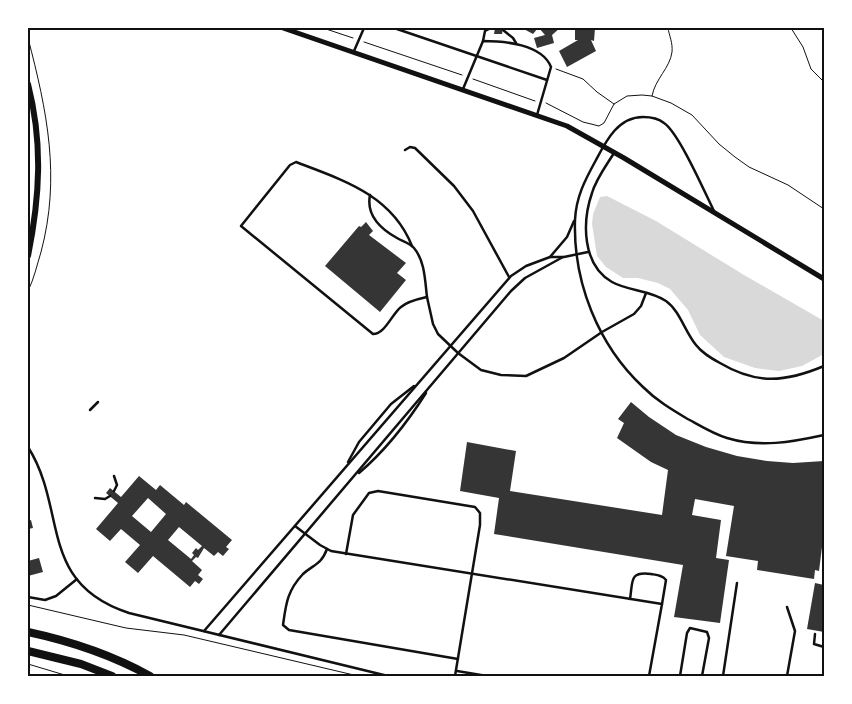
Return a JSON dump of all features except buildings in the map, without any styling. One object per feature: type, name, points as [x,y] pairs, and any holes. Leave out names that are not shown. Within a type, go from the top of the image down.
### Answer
[{"type":"highway","points":[[28,632],[92,649],[150,676]]},
{"type":"highway","points":[[28,651],[81,664],[112,676]]},
{"type":"street","points":[[283,28],[567,126],[614,152],[824,279]]},
{"type":"street","points":[[28,84],[36,124],[39,157],[38,196],[28,256]]},
{"type":"lane","points":[[354,51],[364,28]]},
{"type":"lane","points":[[394,28],[547,80]]},
{"type":"lane","points":[[463,89],[483,41],[485,31],[492,28]]},
{"type":"lane","points":[[503,30],[516,43]]},
{"type":"lane","points":[[483,41],[516,43],[539,54],[548,62],[551,67],[538,115]]},
{"type":"lane","points":[[716,214],[677,138],[663,122],[650,117],[635,117],[617,128],[603,146],[582,185],[577,200],[575,220],[577,254],[580,275],[591,312],[615,356],[643,387],[668,407],[696,424],[727,438],[762,444],[786,443],[824,435]]},
{"type":"lane","points":[[405,150],[410,147],[415,148],[454,186],[473,211],[510,277]]},
{"type":"lane","points":[[614,152],[595,184],[588,206],[586,226],[588,252],[595,267],[603,276],[614,283],[666,301],[678,315],[696,346],[710,358],[736,373],[758,378],[778,379],[802,375],[824,366]]},
{"type":"lane","points":[[427,297],[410,301],[401,307],[382,330],[373,334],[241,226],[290,165],[296,162],[349,182],[387,208],[407,232],[412,246],[421,260],[433,324],[438,334],[458,353],[481,370],[501,375],[526,376],[564,358],[602,332],[634,314],[641,306],[646,293]]},
{"type":"lane","points":[[370,195],[368,205],[372,216],[396,238],[412,246]]},
{"type":"lane","points":[[550,257],[567,237],[575,220]]},
{"type":"lane","points":[[204,631],[510,277],[526,266],[550,257],[564,257],[588,252]]},
{"type":"lane","points":[[219,634],[518,285],[525,278],[564,257]]},
{"type":"lane","points":[[344,469],[359,442],[392,404],[422,378]]},
{"type":"lane","points":[[352,478],[379,456],[412,415],[433,383]]},
{"type":"lane","points":[[90,410],[98,402]]},
{"type":"lane","points":[[28,447],[42,477],[63,557],[77,579],[97,598],[117,609],[388,676]]},
{"type":"lane","points":[[114,476],[117,485],[114,491]]},
{"type":"lane","points":[[346,554],[353,515],[369,493],[378,491],[475,507],[480,513],[480,524],[455,676]]},
{"type":"lane","points":[[94,498],[105,499],[110,496]]},
{"type":"lane","points":[[295,526],[326,549],[346,554],[662,604]]},
{"type":"lane","points":[[326,549],[323,559],[303,575],[287,596],[283,625],[289,630],[458,659]]},
{"type":"lane","points":[[630,599],[632,582],[636,574],[661,575],[666,580],[650,676]]},
{"type":"lane","points":[[28,597],[45,600],[56,596],[77,579]]},
{"type":"lane","points":[[722,676],[737,583]]},
{"type":"lane","points":[[787,607],[794,631],[787,676]]},
{"type":"lane","points":[[680,676],[687,633],[690,628],[707,632],[709,638],[702,676]]},
{"type":"lane","points":[[815,634],[814,644],[824,647]]},
{"type":"lane","points":[[456,671],[487,676]]},
{"type":"path","points":[[323,28],[542,102],[583,122],[599,126]]},
{"type":"path","points":[[652,96],[654,85],[671,59],[672,45],[668,28]]},
{"type":"path","points":[[791,28],[804,47],[811,69],[824,82]]},
{"type":"path","points":[[555,69],[584,79],[597,92],[614,104]]},
{"type":"path","points":[[598,130],[614,104],[622,98],[634,95],[652,96],[692,115],[719,144],[749,167],[788,185],[824,209]]},
{"type":"path","points":[[28,605],[126,628],[184,635],[358,676]]},
{"type":"path","points":[[28,664],[68,676]]},
{"type":"shaded area","points":[[607,196],[656,221],[824,321],[824,354],[802,366],[779,371],[755,368],[724,357],[700,335],[688,310],[670,289],[658,283],[638,278],[623,278],[606,267],[597,256],[592,224],[593,214],[600,197]]}]
